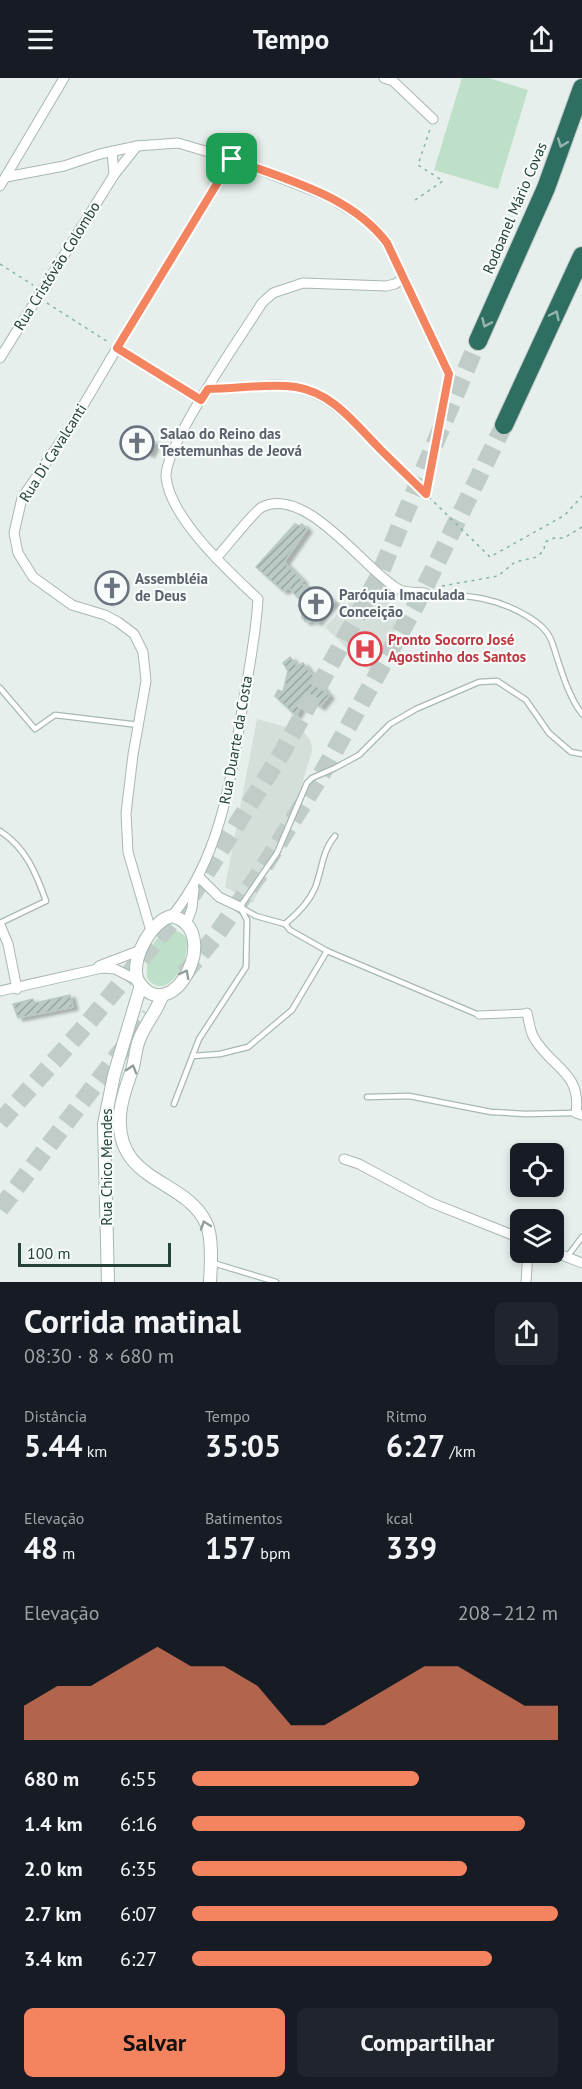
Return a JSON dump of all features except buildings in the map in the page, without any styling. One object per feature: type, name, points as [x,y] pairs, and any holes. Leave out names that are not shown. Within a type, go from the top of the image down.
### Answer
[{"type":"highway","name":"Rodoanel Mário Covas","points":[[478,340],[546,188],[582,88]]},
{"type":"highway","points":[[504,425],[582,256]]},
{"type":"street","points":[[0,186],[64,78]]},
{"type":"street","points":[[390,79],[433,119]]},
{"type":"street","points":[[6,177],[64,166],[137,146],[178,143],[232,159],[327,196],[363,218],[387,243],[449,374]]},
{"type":"street","name":"Rua Cristóvão Colombo","points":[[0,358],[114,176],[137,146]]},
{"type":"street","points":[[112,151],[114,176]]},
{"type":"street","name":"Rua Di Cavalcanti","points":[[151,931],[128,852],[126,813],[146,681],[142,652],[134,634],[105,615],[72,605],[33,577],[18,553],[14,533],[22,498],[71,426],[232,159]]},
{"type":"street","points":[[403,278],[395,284],[386,286],[303,283],[273,293],[262,303],[201,400],[168,460],[166,476],[176,509],[216,558],[261,507],[276,504],[290,505],[305,510],[399,590],[425,592]]},
{"type":"street","points":[[208,389],[278,385],[298,387],[314,392],[350,416],[378,447]]},
{"type":"street","name":"Rua Duarte da Costa","points":[[172,916],[185,901],[196,880],[222,819],[255,634],[258,599],[216,558]]},
{"type":"street","points":[[196,880],[219,897],[240,907]]},
{"type":"street","name":"Rua Duarte da Costa","points":[[187,922],[192,908],[196,880]]},
{"type":"street","points":[[88,970],[115,969],[153,994],[162,996],[175,990],[192,962],[195,942],[187,922],[172,916],[165,917],[151,931],[141,951],[137,967],[139,983]]},
{"type":"street","points":[[0,924],[8,944],[17,989]]},
{"type":"street","points":[[0,992],[88,970],[141,951]]},
{"type":"street","name":"Rua Chico Mendes","points":[[108,1282],[104,1124],[114,1075],[139,983]]},
{"type":"street","name":"Rua Chico Mendes","points":[[162,996],[139,1040],[122,1102],[120,1129],[128,1156],[153,1179],[188,1201],[200,1213],[207,1225],[211,1263],[210,1282]]},
{"type":"street","points":[[479,1015],[527,1013],[534,1037],[576,1080],[581,1091],[579,1114]]},
{"type":"street","points":[[344,1159],[359,1164],[432,1203],[510,1234]]},
{"type":"street","points":[[564,1256],[582,1263]]},
{"type":"street","points":[[526,1282],[527,1263]]},
{"type":"lane","points":[[425,592],[500,602],[542,626],[550,639],[563,676],[582,714]]},
{"type":"lane","points":[[240,907],[277,853],[307,783],[312,778],[350,761],[370,746],[390,724],[416,709],[479,682],[497,681],[526,700],[549,733],[572,752],[582,754]]},
{"type":"lane","points":[[0,688],[35,729],[55,715],[139,725]]},
{"type":"lane","points":[[0,831],[11,838],[35,871],[46,901],[0,924]]},
{"type":"lane","points":[[285,924],[314,890],[327,845],[335,836]]},
{"type":"lane","points":[[240,907],[256,916],[285,924],[290,930],[327,951],[479,1015]]},
{"type":"lane","points":[[174,1104],[199,1039],[246,967],[247,920],[240,907]]},
{"type":"lane","points":[[193,1056],[220,1054],[248,1047],[292,1010],[327,951]]},
{"type":"lane","points":[[367,1097],[409,1096],[491,1112],[579,1114]]},
{"type":"lane","points":[[567,1257],[582,1237]]},
{"type":"lane","points":[[211,1263],[276,1282]]},
{"type":"path","points":[[415,200],[443,181],[418,165],[433,119]]},
{"type":"path","points":[[0,264],[117,348],[201,400]]},
{"type":"path","points":[[426,494],[449,374]]},
{"type":"path","points":[[378,447],[490,557],[565,515],[582,496]]},
{"type":"path","points":[[425,592],[447,584],[498,576],[515,562],[537,557],[544,550],[545,542],[554,538],[564,538],[582,526]]},
{"type":"shaded area","name":"Pronto Socorro José Agostinho dos Santos","points":[[363,588],[376,592],[404,617],[370,671],[325,627]]},
{"type":"shaded area","points":[[257,719],[304,732],[311,741],[312,751],[295,808],[253,903],[225,887]]},
{"type":"green space","points":[[462,78],[489,78],[528,90],[498,189],[434,170]]},
{"type":"green space","points":[[172,930],[186,937],[187,946],[182,966],[170,982],[163,986],[155,985],[147,978],[147,963],[151,949],[159,937]]},
{"type":"tunnel","points":[[0,1122],[87,1024],[186,905],[283,751],[379,576],[478,341]]},
{"type":"tunnel","points":[[184,974],[214,938],[258,876],[320,777],[417,603],[504,425]]},
{"type":"tunnel","points":[[0,1209],[150,1016]]},
{"type":"place","name":"Salao do Reino das Testemunhas de Jeová","points":[[137,443]]},
{"type":"place","name":"Assembléia de Deus","points":[[112,588]]},
{"type":"place","name":"Paróquia Imaculada Conceição","points":[[316,604]]},
{"type":"place","name":"Pronto Socorro José Agostinho dos Santos","points":[[365,649]]},
{"type":"route","points":[[232,159],[327,196],[344,205],[376,229],[396,258],[403,278],[449,374],[426,494],[350,416],[314,392],[298,387],[278,385],[208,389],[201,400],[117,348],[232,159]]}]
